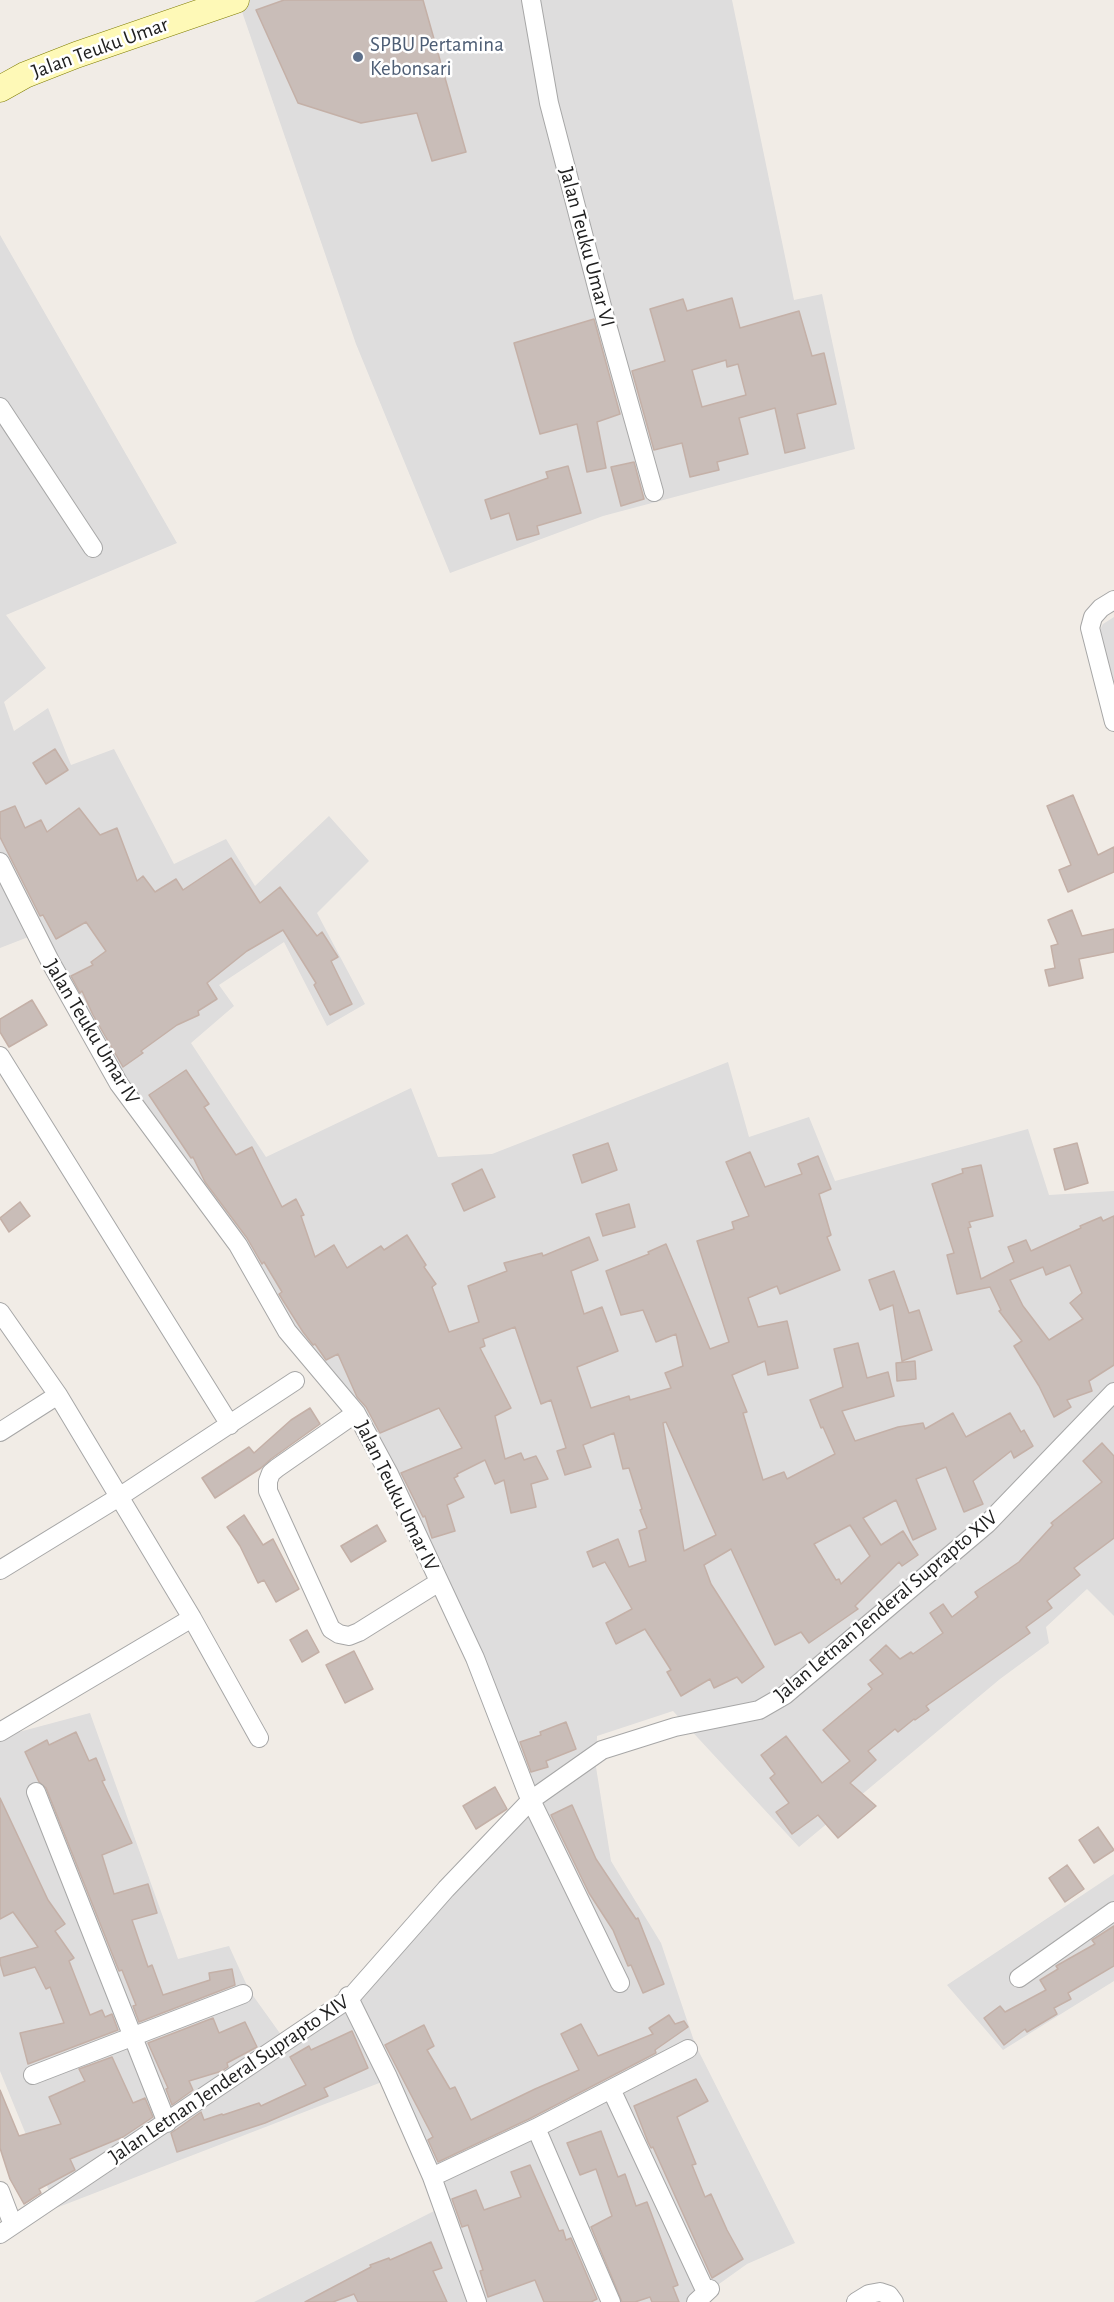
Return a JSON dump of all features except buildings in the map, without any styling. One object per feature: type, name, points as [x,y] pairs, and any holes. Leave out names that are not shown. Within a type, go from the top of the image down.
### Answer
[{"type":"street","name":"Jalan Teuku Umar","points":[[0,89],[25,75],[76,55],[236,0]]},
{"type":"street","name":"Jalan Teuku Umar VI","points":[[531,0],[549,103],[603,314],[654,492]]},
{"type":"street","points":[[0,407],[93,548]]},
{"type":"street","points":[[1114,600],[1101,608],[1089,628],[1108,681],[1114,722]]},
{"type":"street","name":"Jalan Teuku Umar IV","points":[[0,862],[51,963],[119,1084],[238,1245],[287,1331],[357,1413],[389,1474],[440,1582],[475,1658],[531,1800],[620,1983]]},
{"type":"street","points":[[0,1056],[230,1425]]},
{"type":"street","points":[[0,1312],[58,1395],[192,1618],[259,1738]]},
{"type":"street","points":[[0,1570],[119,1497],[295,1381]]},
{"type":"street","name":"Jalan Letnan Jenderal Suprapto XIV","points":[[7,2230],[349,1997],[446,1889],[531,1800],[602,1750],[675,1727],[759,1710],[785,1695],[987,1524],[1114,1392]]},
{"type":"street","points":[[0,1432],[58,1395]]},
{"type":"street","points":[[357,1413],[277,1468],[271,1473],[268,1481],[268,1491],[332,1629],[339,1634],[349,1636],[359,1632],[440,1582]]},
{"type":"street","points":[[0,1732],[192,1618]]},
{"type":"street","points":[[36,1792],[167,2123]]},
{"type":"street","points":[[1018,1978],[1114,1911]]},
{"type":"street","points":[[33,2075],[243,1994]]},
{"type":"street","points":[[349,1997],[388,2077],[432,2177],[477,2302]]},
{"type":"street","points":[[432,2177],[536,2128],[688,2049]]},
{"type":"street","points":[[611,2089],[708,2298]]},
{"type":"street","points":[[536,2128],[611,2302]]},
{"type":"street","points":[[0,2192],[7,2230]]},
{"type":"street","points":[[856,2302],[869,2294],[880,2292],[889,2295],[894,2302]]},
{"type":"shaded area","points":[[238,0],[732,0],[794,300],[822,294],[855,449],[603,516],[450,573],[356,344]]},
{"type":"shaded area","points":[[0,235],[177,543],[6,615],[46,668],[4,702],[14,731],[48,708],[71,765],[114,749],[174,864],[226,839],[255,886],[329,816],[369,861],[317,913],[365,1004],[327,1026],[284,942],[219,985],[234,1006],[191,1043],[266,1157],[411,1088],[438,1157],[492,1154],[728,1062],[749,1137],[809,1117],[835,1181],[1028,1129],[1049,1195],[1114,1191],[1114,1616],[1087,1589],[1046,1627],[1049,1643],[1000,1679],[799,1847],[673,1711],[597,1736],[596,1767],[611,1861],[661,1943],[695,2044],[795,2243],[747,2264],[705,2294],[707,2302],[254,2302],[442,2207],[387,2080],[56,2208],[0,2071],[0,1737],[90,1713],[178,1959],[229,1946],[249,1990],[284,2039],[348,1996],[527,1792],[389,1474],[178,1161],[36,934],[0,948]]},
{"type":"shaded area","points":[[1114,617],[1114,716],[1095,639],[1103,624]]},
{"type":"shaded area","points":[[1114,1874],[1114,1981],[1003,2050],[947,1985]]},
{"type":"place","name":"SPBU Pertamina Kebonsari","points":[[358,57]]}]
